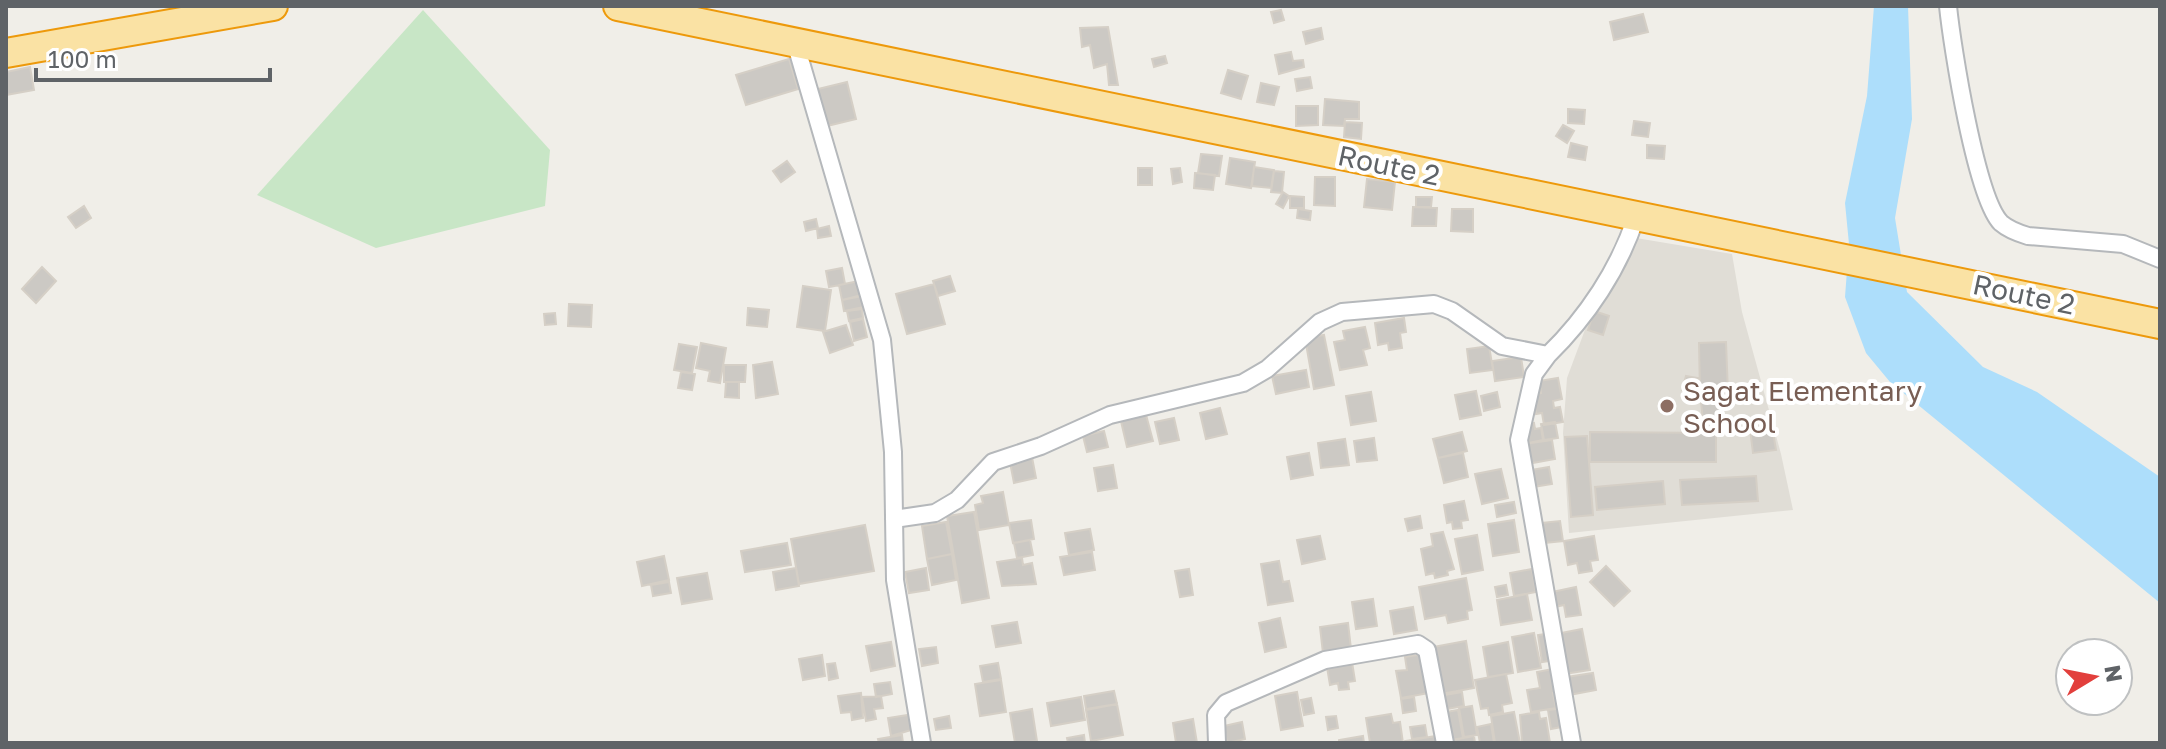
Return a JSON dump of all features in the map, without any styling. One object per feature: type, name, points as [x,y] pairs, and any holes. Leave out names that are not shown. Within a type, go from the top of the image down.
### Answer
[{"type":"highway","points":[[6,53],[205,12],[273,6]]},
{"type":"highway","name":"Route 2","points":[[618,6],[2160,324]]},
{"type":"street","points":[[1948,6],[1978,169],[1998,221],[2014,232],[2028,236],[2123,244],[2160,259]]},
{"type":"street","points":[[795,42],[882,340],[888,377],[895,580],[922,743]]},
{"type":"street","points":[[1572,743],[1519,440],[1534,374],[1584,317],[1628,240],[1636,217]]},
{"type":"street","points":[[894,519],[935,513],[957,500],[993,462],[1041,446],[1110,415],[1243,383],[1267,369],[1320,322],[1342,312],[1434,304],[1452,311],[1502,346],[1548,355]]},
{"type":"street","points":[[1217,743],[1216,715],[1226,703],[1325,660],[1418,644],[1427,650],[1445,743]]},
{"type":"shaded area","name":"Sagat Elementary School","points":[[1636,238],[1732,254],[1742,312],[1793,510],[1569,533],[1563,433],[1567,378],[1589,319]]},
{"type":"green space","points":[[423,10],[550,150],[545,206],[376,248],[257,195]]},
{"type":"water","points":[[1874,6],[1908,6],[1912,119],[1895,218],[1907,292],[1983,367],[2037,392],[2160,477],[2160,603],[1890,382],[1866,353],[1845,297],[1849,244],[1845,203],[1867,96]]},
{"type":"building","points":[[1281,10],[1284,20],[1274,23],[1271,12]]},
{"type":"building","points":[[1643,14],[1648,32],[1614,40],[1610,22]]},
{"type":"building","points":[[1108,27],[1118,85],[1109,85],[1107,64],[1094,68],[1090,45],[1082,47],[1080,28]]},
{"type":"building","points":[[1321,28],[1323,39],[1306,44],[1303,32]]},
{"type":"building","points":[[1291,52],[1293,61],[1303,60],[1304,67],[1279,74],[1275,55]]},
{"type":"building","points":[[1165,56],[1167,63],[1154,67],[1152,59]]},
{"type":"building","points":[[789,59],[798,89],[746,105],[736,75]]},
{"type":"building","points":[[30,67],[34,90],[6,95],[6,72]]},
{"type":"building","points":[[1228,70],[1248,76],[1241,99],[1221,93]]},
{"type":"building","points":[[1310,77],[1312,88],[1297,91],[1295,79]]},
{"type":"building","points":[[847,82],[856,119],[823,127],[814,90]]},
{"type":"building","points":[[1261,83],[1279,87],[1274,105],[1257,102]]},
{"type":"building","points":[[1325,99],[1359,102],[1359,119],[1345,119],[1344,126],[1323,125]]},
{"type":"building","points":[[1296,106],[1318,106],[1318,125],[1296,126]]},
{"type":"building","points":[[1568,109],[1585,110],[1584,124],[1568,123]]},
{"type":"building","points":[[1634,121],[1650,123],[1648,137],[1632,135]]},
{"type":"building","points":[[1345,122],[1362,123],[1361,139],[1344,137]]},
{"type":"building","points":[[1563,125],[1574,131],[1567,143],[1556,136]]},
{"type":"building","points":[[1571,143],[1587,147],[1585,160],[1568,157]]},
{"type":"building","points":[[1647,145],[1665,146],[1664,159],[1647,158]]},
{"type":"building","points":[[1201,154],[1222,156],[1219,176],[1198,173]]},
{"type":"building","points":[[1230,158],[1255,162],[1251,188],[1226,184]]},
{"type":"building","points":[[787,161],[795,172],[781,182],[773,171]]},
{"type":"building","points":[[1254,167],[1274,170],[1271,188],[1252,186]]},
{"type":"building","points":[[1138,168],[1152,168],[1152,185],[1138,185]]},
{"type":"building","points":[[1180,168],[1182,182],[1173,184],[1171,169]]},
{"type":"building","points":[[1274,171],[1284,172],[1282,193],[1271,192]]},
{"type":"building","points":[[1195,173],[1215,175],[1213,190],[1194,188]]},
{"type":"building","points":[[1315,177],[1335,177],[1335,206],[1314,205]]},
{"type":"building","points":[[1367,179],[1395,182],[1392,210],[1364,207]]},
{"type":"building","points":[[1283,192],[1289,196],[1283,208],[1276,204]]},
{"type":"building","points":[[1290,196],[1304,197],[1304,208],[1290,208]]},
{"type":"building","points":[[1416,197],[1432,197],[1431,207],[1416,207]]},
{"type":"building","points":[[84,206],[91,218],[76,228],[68,217]]},
{"type":"building","points":[[1413,207],[1437,208],[1436,226],[1412,226]]},
{"type":"building","points":[[1298,209],[1311,211],[1310,220],[1297,218]]},
{"type":"building","points":[[1452,209],[1473,209],[1473,232],[1451,231]]},
{"type":"building","points":[[816,219],[818,228],[806,231],[804,222]]},
{"type":"building","points":[[829,226],[831,236],[818,238],[817,229]]},
{"type":"building","points":[[42,267],[56,281],[36,303],[22,289]]},
{"type":"building","points":[[842,268],[845,284],[829,287],[826,271]]},
{"type":"building","points":[[950,276],[955,291],[938,296],[933,281]]},
{"type":"building","points":[[859,281],[862,295],[842,300],[839,285]]},
{"type":"building","points":[[934,284],[945,324],[907,334],[896,294]]},
{"type":"building","points":[[803,286],[831,290],[825,331],[797,327]]},
{"type":"building","points":[[862,296],[864,307],[844,311],[842,300]]},
{"type":"building","points":[[569,304],[592,305],[591,327],[568,326]]},
{"type":"building","points":[[748,308],[769,310],[767,327],[747,325]]},
{"type":"building","points":[[862,309],[863,318],[849,321],[847,311]]},
{"type":"building","points":[[1594,311],[1609,316],[1603,335],[1588,330]]},
{"type":"building","points":[[555,313],[556,324],[545,325],[544,314]]},
{"type":"building","points":[[1404,318],[1406,332],[1400,333],[1402,348],[1389,350],[1388,343],[1378,345],[1375,323]]},
{"type":"building","points":[[863,319],[867,337],[854,341],[850,322]]},
{"type":"building","points":[[846,325],[853,345],[830,353],[823,332]]},
{"type":"building","points":[[1365,327],[1370,348],[1363,350],[1367,365],[1340,370],[1334,342],[1345,340],[1343,331]]},
{"type":"building","points":[[1324,335],[1334,385],[1314,389],[1305,338]]},
{"type":"building","points":[[1726,342],[1728,393],[1700,393],[1699,343]]},
{"type":"building","points":[[701,343],[726,348],[720,383],[708,381],[710,371],[696,368]]},
{"type":"building","points":[[679,344],[697,347],[692,373],[674,370]]},
{"type":"building","points":[[1489,346],[1493,370],[1470,373],[1467,349]]},
{"type":"building","points":[[1521,357],[1524,377],[1495,381],[1492,361]]},
{"type":"building","points":[[772,362],[778,394],[756,398],[753,365]]},
{"type":"building","points":[[724,365],[746,365],[745,382],[724,382]]},
{"type":"building","points":[[1306,370],[1309,387],[1276,394],[1272,376]]},
{"type":"building","points":[[681,372],[695,374],[692,390],[678,388]]},
{"type":"building","points":[[1686,376],[1698,378],[1695,393],[1682,390]]},
{"type":"building","points":[[1558,378],[1562,399],[1553,401],[1554,408],[1560,407],[1563,422],[1544,425],[1542,413],[1536,414],[1533,395],[1541,393],[1539,381]]},
{"type":"building","points":[[726,382],[739,382],[739,398],[725,397]]},
{"type":"building","points":[[1476,391],[1481,415],[1460,419],[1455,395]]},
{"type":"building","points":[[1371,392],[1376,421],[1351,425],[1346,396]]},
{"type":"building","points":[[1497,392],[1500,407],[1484,411],[1481,396]]},
{"type":"building","points":[[1721,400],[1723,419],[1703,421],[1701,402]]},
{"type":"building","points":[[1220,408],[1227,434],[1206,439],[1200,413]]},
{"type":"building","points":[[1145,411],[1153,441],[1127,447],[1120,417]]},
{"type":"building","points":[[1174,418],[1179,440],[1160,444],[1155,422]]},
{"type":"building","points":[[1555,422],[1558,438],[1544,440],[1541,424]]},
{"type":"building","points":[[1534,423],[1535,429],[1541,428],[1543,440],[1528,443],[1525,425]]},
{"type":"building","points":[[1772,426],[1776,450],[1753,453],[1750,429]]},
{"type":"building","points":[[1104,431],[1108,447],[1087,452],[1083,436]]},
{"type":"building","points":[[1462,432],[1467,451],[1438,458],[1433,439]]},
{"type":"building","points":[[1590,432],[1716,433],[1716,462],[1590,462]]},
{"type":"building","points":[[1587,436],[1593,515],[1571,517],[1565,437]]},
{"type":"building","points":[[1374,438],[1377,460],[1357,462],[1354,441]]},
{"type":"building","points":[[1345,439],[1349,465],[1321,468],[1318,443]]},
{"type":"building","points":[[1552,440],[1555,459],[1527,464],[1524,444]]},
{"type":"building","points":[[1031,452],[1036,478],[1014,483],[1009,457]]},
{"type":"building","points":[[1309,453],[1313,475],[1291,479],[1287,457]]},
{"type":"building","points":[[1463,453],[1468,477],[1444,483],[1438,458]]},
{"type":"building","points":[[1113,465],[1117,488],[1098,491],[1094,468]]},
{"type":"building","points":[[1549,467],[1552,484],[1533,487],[1531,470]]},
{"type":"building","points":[[1501,469],[1508,498],[1482,504],[1475,474]]},
{"type":"building","points":[[1756,476],[1758,501],[1682,505],[1680,480]]},
{"type":"building","points":[[1663,481],[1665,504],[1597,510],[1595,487]]},
{"type":"building","points":[[1003,492],[1009,525],[979,530],[975,505],[983,503],[981,496]]},
{"type":"building","points":[[1464,501],[1468,520],[1461,521],[1462,528],[1453,529],[1452,522],[1447,523],[1444,505]]},
{"type":"building","points":[[1514,502],[1516,513],[1497,517],[1495,505]]},
{"type":"building","points":[[974,512],[989,598],[962,603],[947,516]]},
{"type":"building","points":[[1420,516],[1422,528],[1408,531],[1405,519]]},
{"type":"building","points":[[1031,520],[1034,539],[1013,543],[1009,523]]},
{"type":"building","points":[[1514,520],[1519,552],[1493,556],[1488,524]]},
{"type":"building","points":[[1560,521],[1563,541],[1545,543],[1542,523]]},
{"type":"building","points":[[946,522],[952,554],[927,559],[922,526]]},
{"type":"building","points":[[865,525],[874,571],[799,584],[791,539]]},
{"type":"building","points":[[1090,529],[1094,550],[1069,555],[1065,533]]},
{"type":"building","points":[[1443,532],[1454,569],[1447,571],[1448,575],[1435,578],[1434,573],[1426,575],[1421,549],[1433,546],[1431,534]]},
{"type":"building","points":[[1477,535],[1483,570],[1462,574],[1455,539]]},
{"type":"building","points":[[1320,536],[1325,559],[1302,564],[1297,540]]},
{"type":"building","points":[[1594,536],[1598,560],[1590,561],[1592,571],[1579,573],[1577,563],[1568,565],[1564,541]]},
{"type":"building","points":[[1030,540],[1033,555],[1017,558],[1014,543]]},
{"type":"building","points":[[787,543],[791,565],[745,572],[741,551]]},
{"type":"building","points":[[1092,552],[1095,570],[1064,575],[1060,557]]},
{"type":"building","points":[[952,554],[956,580],[932,585],[927,559]]},
{"type":"building","points":[[664,556],[669,580],[642,586],[637,562]]},
{"type":"building","points":[[1022,558],[1023,565],[1032,563],[1036,584],[1002,586],[997,562]]},
{"type":"building","points":[[1279,561],[1283,582],[1289,581],[1293,601],[1268,605],[1261,564]]},
{"type":"building","points":[[1606,566],[1630,591],[1614,606],[1590,582]]},
{"type":"building","points":[[796,568],[799,586],[776,590],[773,572]]},
{"type":"building","points":[[926,568],[929,590],[909,593],[905,572]]},
{"type":"building","points":[[1189,569],[1193,595],[1180,597],[1175,571]]},
{"type":"building","points":[[1532,569],[1536,592],[1514,596],[1510,573]]},
{"type":"building","points":[[707,573],[712,599],[682,604],[677,578]]},
{"type":"building","points":[[1466,578],[1472,610],[1467,611],[1468,619],[1448,623],[1446,615],[1425,619],[1419,587]]},
{"type":"building","points":[[669,582],[671,593],[653,596],[651,585]]},
{"type":"building","points":[[1506,585],[1508,595],[1497,597],[1495,587]]},
{"type":"building","points":[[1576,587],[1581,615],[1566,617],[1564,605],[1555,607],[1552,592]]},
{"type":"building","points":[[1527,594],[1532,620],[1501,625],[1497,600]]},
{"type":"building","points":[[1373,599],[1377,626],[1356,629],[1352,602]]},
{"type":"building","points":[[1413,607],[1417,630],[1394,634],[1390,611]]},
{"type":"building","points":[[1280,618],[1286,647],[1265,652],[1259,623]]},
{"type":"building","points":[[1017,622],[1021,643],[996,647],[992,626]]},
{"type":"building","points":[[1348,623],[1351,649],[1323,653],[1320,627]]},
{"type":"building","points":[[1582,629],[1590,670],[1564,674],[1556,634]]},
{"type":"building","points":[[1534,633],[1541,668],[1518,672],[1512,637]]},
{"type":"building","points":[[1552,633],[1556,660],[1542,662],[1538,635]]},
{"type":"building","points":[[1466,641],[1474,688],[1441,694],[1433,647]]},
{"type":"building","points":[[891,642],[895,666],[871,671],[866,646]]},
{"type":"building","points":[[1508,642],[1513,673],[1488,677],[1483,647]]},
{"type":"building","points":[[936,647],[938,663],[922,666],[919,649]]},
{"type":"building","points":[[1423,654],[1429,693],[1401,698],[1396,671],[1407,670],[1405,657]]},
{"type":"building","points":[[822,655],[825,676],[803,680],[799,659]]},
{"type":"building","points":[[1352,662],[1355,681],[1348,682],[1349,689],[1339,690],[1338,683],[1330,685],[1327,667]]},
{"type":"building","points":[[835,663],[838,678],[829,680],[827,664]]},
{"type":"building","points":[[998,663],[1001,679],[983,682],[980,666]]},
{"type":"building","points":[[1558,668],[1562,692],[1553,693],[1556,708],[1531,712],[1527,690],[1540,688],[1537,672]]},
{"type":"building","points":[[1593,673],[1596,690],[1569,695],[1566,677]]},
{"type":"building","points":[[1506,674],[1512,703],[1502,705],[1503,712],[1489,715],[1488,708],[1481,709],[1475,680]]},
{"type":"building","points":[[1001,680],[1006,712],[980,716],[975,684]]},
{"type":"building","points":[[890,682],[892,694],[876,697],[874,684]]},
{"type":"building","points":[[1114,691],[1117,704],[1086,709],[1084,696]]},
{"type":"building","points":[[1297,692],[1303,726],[1281,730],[1275,696]]},
{"type":"building","points":[[1462,692],[1464,706],[1441,710],[1439,696]]},
{"type":"building","points":[[861,693],[863,718],[852,720],[851,712],[841,713],[838,696]]},
{"type":"building","points":[[881,696],[883,708],[874,709],[876,719],[866,721],[862,697]]},
{"type":"building","points":[[1081,697],[1085,720],[1051,726],[1047,703]]},
{"type":"building","points":[[1414,697],[1416,711],[1403,713],[1401,699]]},
{"type":"building","points":[[1311,698],[1314,713],[1304,715],[1301,700]]},
{"type":"building","points":[[1117,704],[1123,735],[1091,741],[1086,710]]},
{"type":"building","points":[[1472,706],[1477,735],[1464,737],[1459,708]]},
{"type":"building","points":[[1564,708],[1567,726],[1551,729],[1548,710]]},
{"type":"building","points":[[1032,709],[1037,741],[1015,743],[1010,713]]},
{"type":"building","points":[[1458,710],[1463,738],[1445,741],[1440,713]]},
{"type":"building","points":[[1514,712],[1520,743],[1495,743],[1491,716]]},
{"type":"building","points":[[1539,712],[1540,719],[1546,718],[1550,743],[1522,742],[1520,715]]},
{"type":"building","points":[[1391,714],[1393,723],[1400,722],[1403,743],[1370,743],[1366,718]]},
{"type":"building","points":[[908,715],[911,730],[891,736],[888,718]]},
{"type":"building","points":[[949,716],[951,728],[936,730],[934,719]]},
{"type":"building","points":[[1336,716],[1338,728],[1328,730],[1326,717]]},
{"type":"building","points":[[1193,719],[1197,743],[1176,743],[1173,723]]},
{"type":"building","points":[[1242,722],[1245,739],[1227,743],[1224,726]]},
{"type":"building","points":[[1491,724],[1494,743],[1480,743],[1477,727]]},
{"type":"building","points":[[1425,725],[1427,737],[1412,739],[1410,727]]},
{"type":"building","points":[[902,735],[903,743],[879,743],[878,739]]},
{"type":"building","points":[[1084,735],[1085,743],[1068,743],[1067,738]]},
{"type":"building","points":[[1363,736],[1364,743],[1339,743],[1339,740]]},
{"type":"building","points":[[1436,736],[1437,743],[1405,743],[1405,741]]},
{"type":"building","points":[[1474,736],[1475,743],[1448,743],[1448,741]]},
{"type":"place","name":"Sagat Elementary School","points":[[1667,406]]}]
